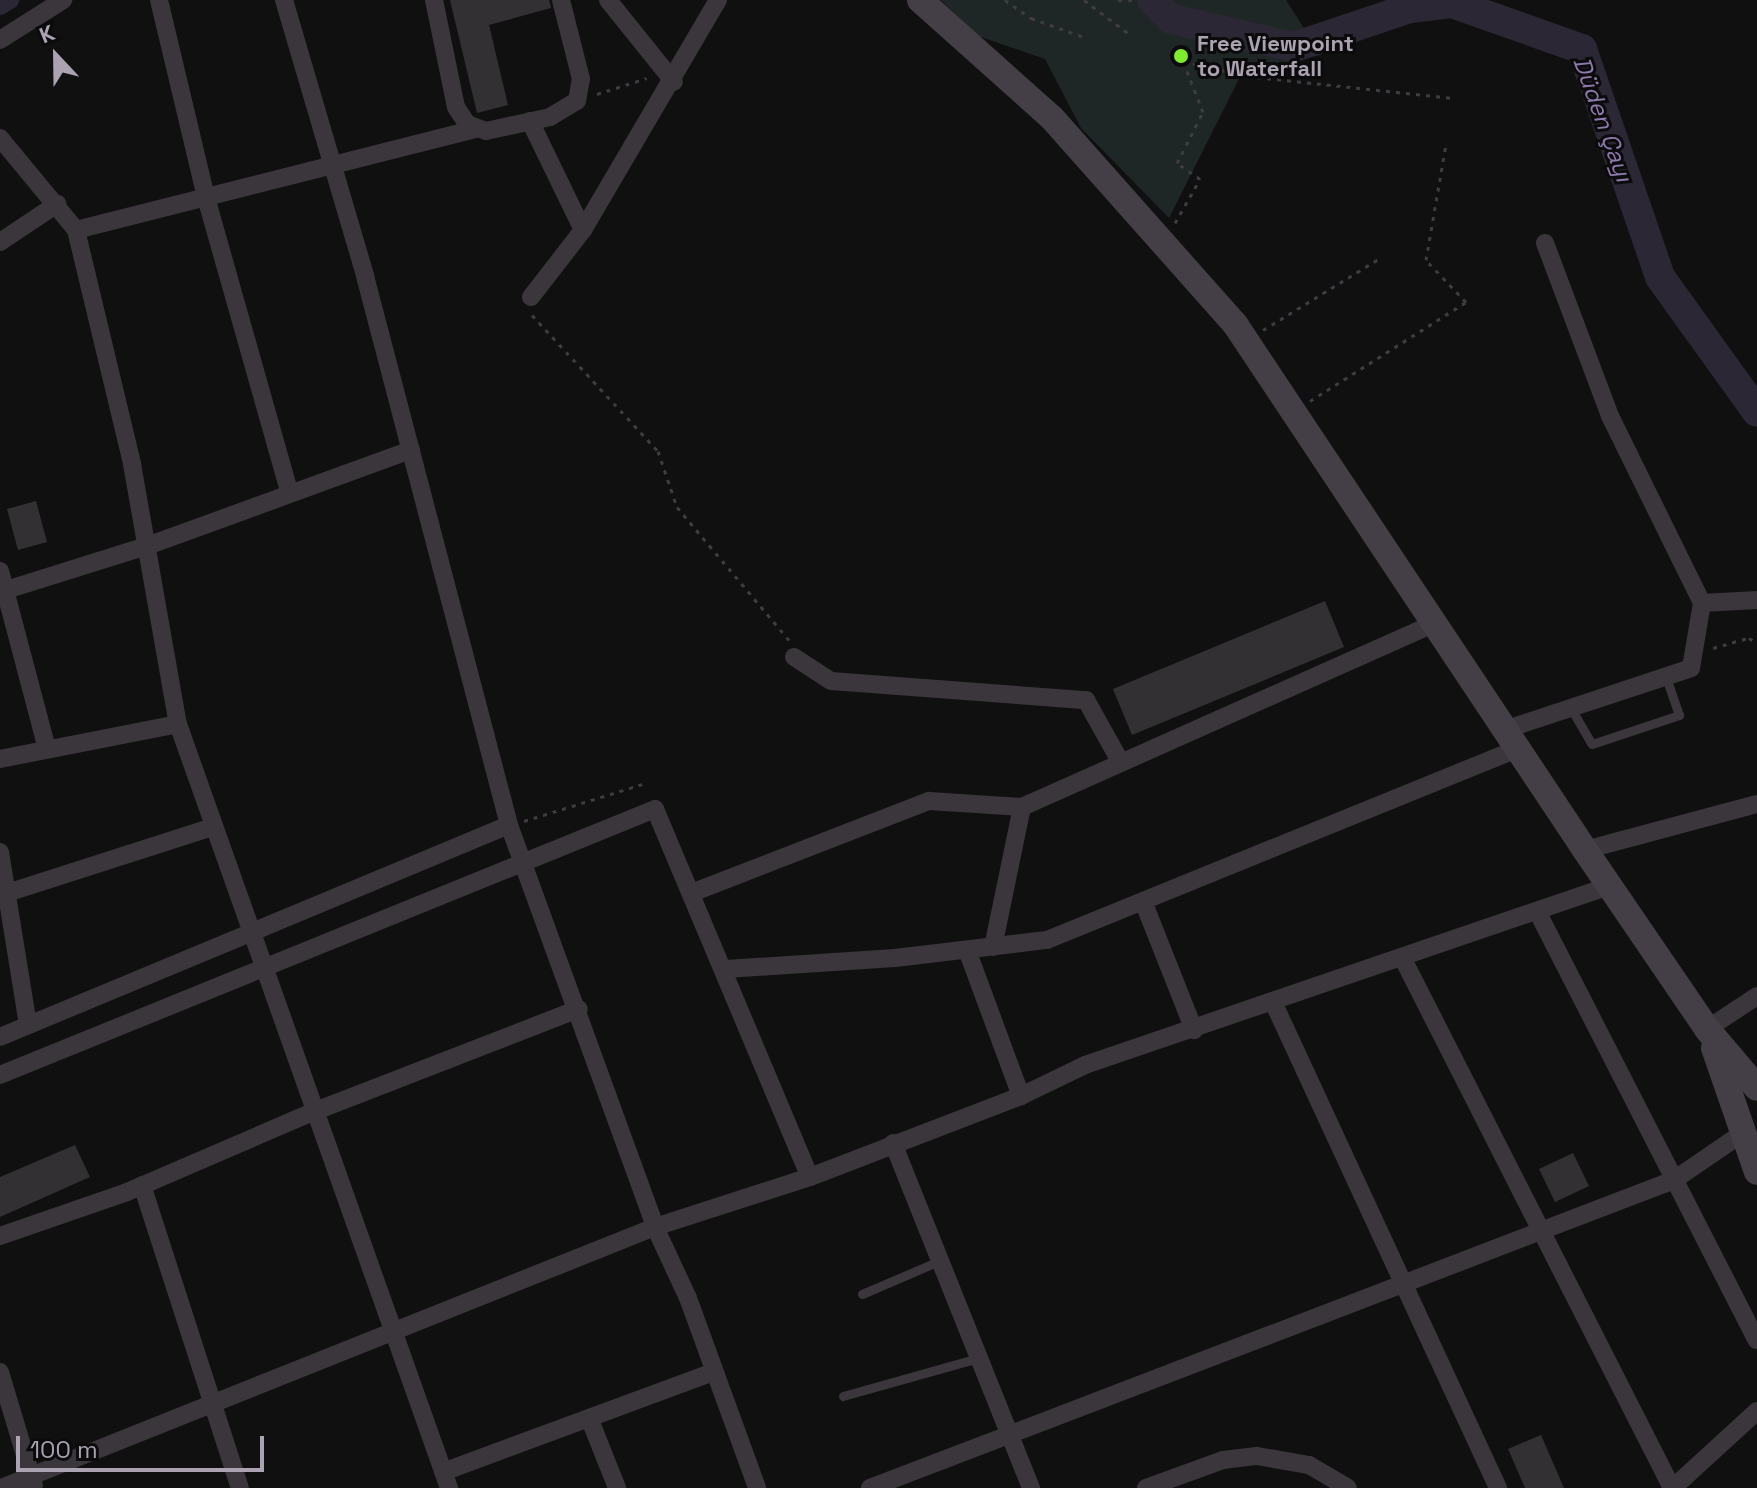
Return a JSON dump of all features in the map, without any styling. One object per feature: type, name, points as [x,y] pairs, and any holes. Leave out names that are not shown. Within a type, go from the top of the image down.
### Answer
[{"type":"street","points":[[0,40],[63,0]]},
{"type":"street","points":[[159,0],[207,201],[289,491]]},
{"type":"street","points":[[284,0],[411,450],[509,825],[579,1009],[655,1227],[688,1298],[757,1488]]},
{"type":"street","points":[[434,0],[456,107],[476,129]]},
{"type":"street","points":[[76,230],[334,170],[476,129],[530,121],[570,109],[577,101],[581,79],[561,0]]},
{"type":"street","points":[[608,0],[670,77]]},
{"type":"street","points":[[531,297],[583,230],[670,77],[718,0]]},
{"type":"street","points":[[920,0],[1052,118],[1246,340],[1609,886],[1707,1029],[1757,1088]]},
{"type":"street","points":[[530,121],[583,230]]},
{"type":"street","points":[[0,138],[76,230],[97,302],[147,546],[178,724],[391,1334],[446,1480],[713,1372]]},
{"type":"street","points":[[0,242],[57,204]]},
{"type":"street","points":[[726,969],[967,950],[1047,940],[1143,901],[1572,710],[1691,668],[1702,603],[1610,416],[1545,243]]},
{"type":"street","points":[[2,591],[147,546],[289,491],[411,450]]},
{"type":"street","points":[[0,571],[2,591],[47,749]]},
{"type":"street","points":[[1702,603],[1757,600]]},
{"type":"street","points":[[694,892],[929,801],[1022,807],[1436,623]]},
{"type":"street","points":[[794,657],[831,681],[1086,700],[1121,763]]},
{"type":"street","points":[[0,759],[178,724]]},
{"type":"street","points":[[1585,850],[1757,804]]},
{"type":"street","points":[[993,947],[1022,807]]},
{"type":"street","points":[[0,1075],[261,966],[655,809],[694,892],[810,1177]]},
{"type":"street","points":[[0,1037],[509,825]]},
{"type":"street","points":[[7,893],[213,827]]},
{"type":"street","points":[[0,852],[28,1025]]},
{"type":"street","points":[[1,1488],[33,1482],[212,1405],[655,1227],[810,1177],[1021,1096],[1085,1065],[1274,1004],[1609,886]]},
{"type":"street","points":[[1143,901],[1194,1030]]},
{"type":"street","points":[[1537,911],[1757,1340]]},
{"type":"street","points":[[967,950],[1021,1096]]},
{"type":"street","points":[[1402,957],[1538,1233],[1673,1488],[1757,1411]]},
{"type":"street","points":[[1707,1029],[1757,996]]},
{"type":"street","points":[[1274,1004],[1407,1283],[1498,1488]]},
{"type":"street","points":[[0,1236],[142,1185],[313,1112],[579,1009]]},
{"type":"street","points":[[1707,1029],[1757,1172]]},
{"type":"street","points":[[870,1488],[1674,1180],[1744,1132]]},
{"type":"street","points":[[893,1143],[1031,1488]]},
{"type":"street","points":[[142,1185],[240,1488]]},
{"type":"street","points":[[0,1372],[33,1482]]},
{"type":"street","points":[[590,1420],[617,1488]]},
{"type":"street","points":[[1146,1488],[1223,1460],[1257,1456],[1309,1465],[1348,1488]]},
{"type":"lane","points":[[1572,710],[1592,744],[1679,715],[1666,678]]},
{"type":"lane","points":[[862,1294],[939,1261]]},
{"type":"lane","points":[[843,1396],[978,1358]]},
{"type":"path","points":[[1005,0],[1031,18],[1084,37]]},
{"type":"path","points":[[1084,0],[1132,36]]},
{"type":"path","points":[[1118,0],[1135,0]]},
{"type":"path","points":[[1163,244],[1200,179],[1177,163],[1203,112],[1182,59],[1247,76],[1453,98]]},
{"type":"path","points":[[577,101],[670,77]]},
{"type":"path","points":[[1294,412],[1466,302],[1426,260],[1446,144]]},
{"type":"path","points":[[1246,340],[1380,258]]},
{"type":"path","points":[[531,297],[528,311],[658,451],[677,507],[790,641],[794,657]]},
{"type":"path","points":[[1694,654],[1749,638],[1757,643]]},
{"type":"path","points":[[509,825],[646,783]]},
{"type":"shaded area","points":[[941,0],[1286,0],[1321,55],[1243,71],[1169,218],[1081,128],[1045,59],[978,36]]},
{"type":"building","points":[[450,0],[549,0],[551,8],[489,25],[508,105],[477,113]]},
{"type":"building","points":[[36,501],[47,542],[18,550],[7,509]]},
{"type":"building","points":[[1325,601],[1344,647],[1132,735],[1113,689]]},
{"type":"building","points":[[75,1145],[90,1177],[0,1217],[0,1177]]},
{"type":"building","points":[[1573,1153],[1589,1186],[1555,1202],[1539,1169]]},
{"type":"building","points":[[1541,1435],[1564,1488],[1525,1488],[1508,1449]]},
{"type":"waterway","points":[[0,6],[10,0]]},
{"type":"waterway","name":"Düden Çayı","points":[[1152,0],[1171,19],[1294,47],[1410,8],[1452,3],[1582,49],[1660,277],[1757,412]]},
{"type":"place","name":"Free Viewpoint to Waterfall","points":[[1181,56]]}]
